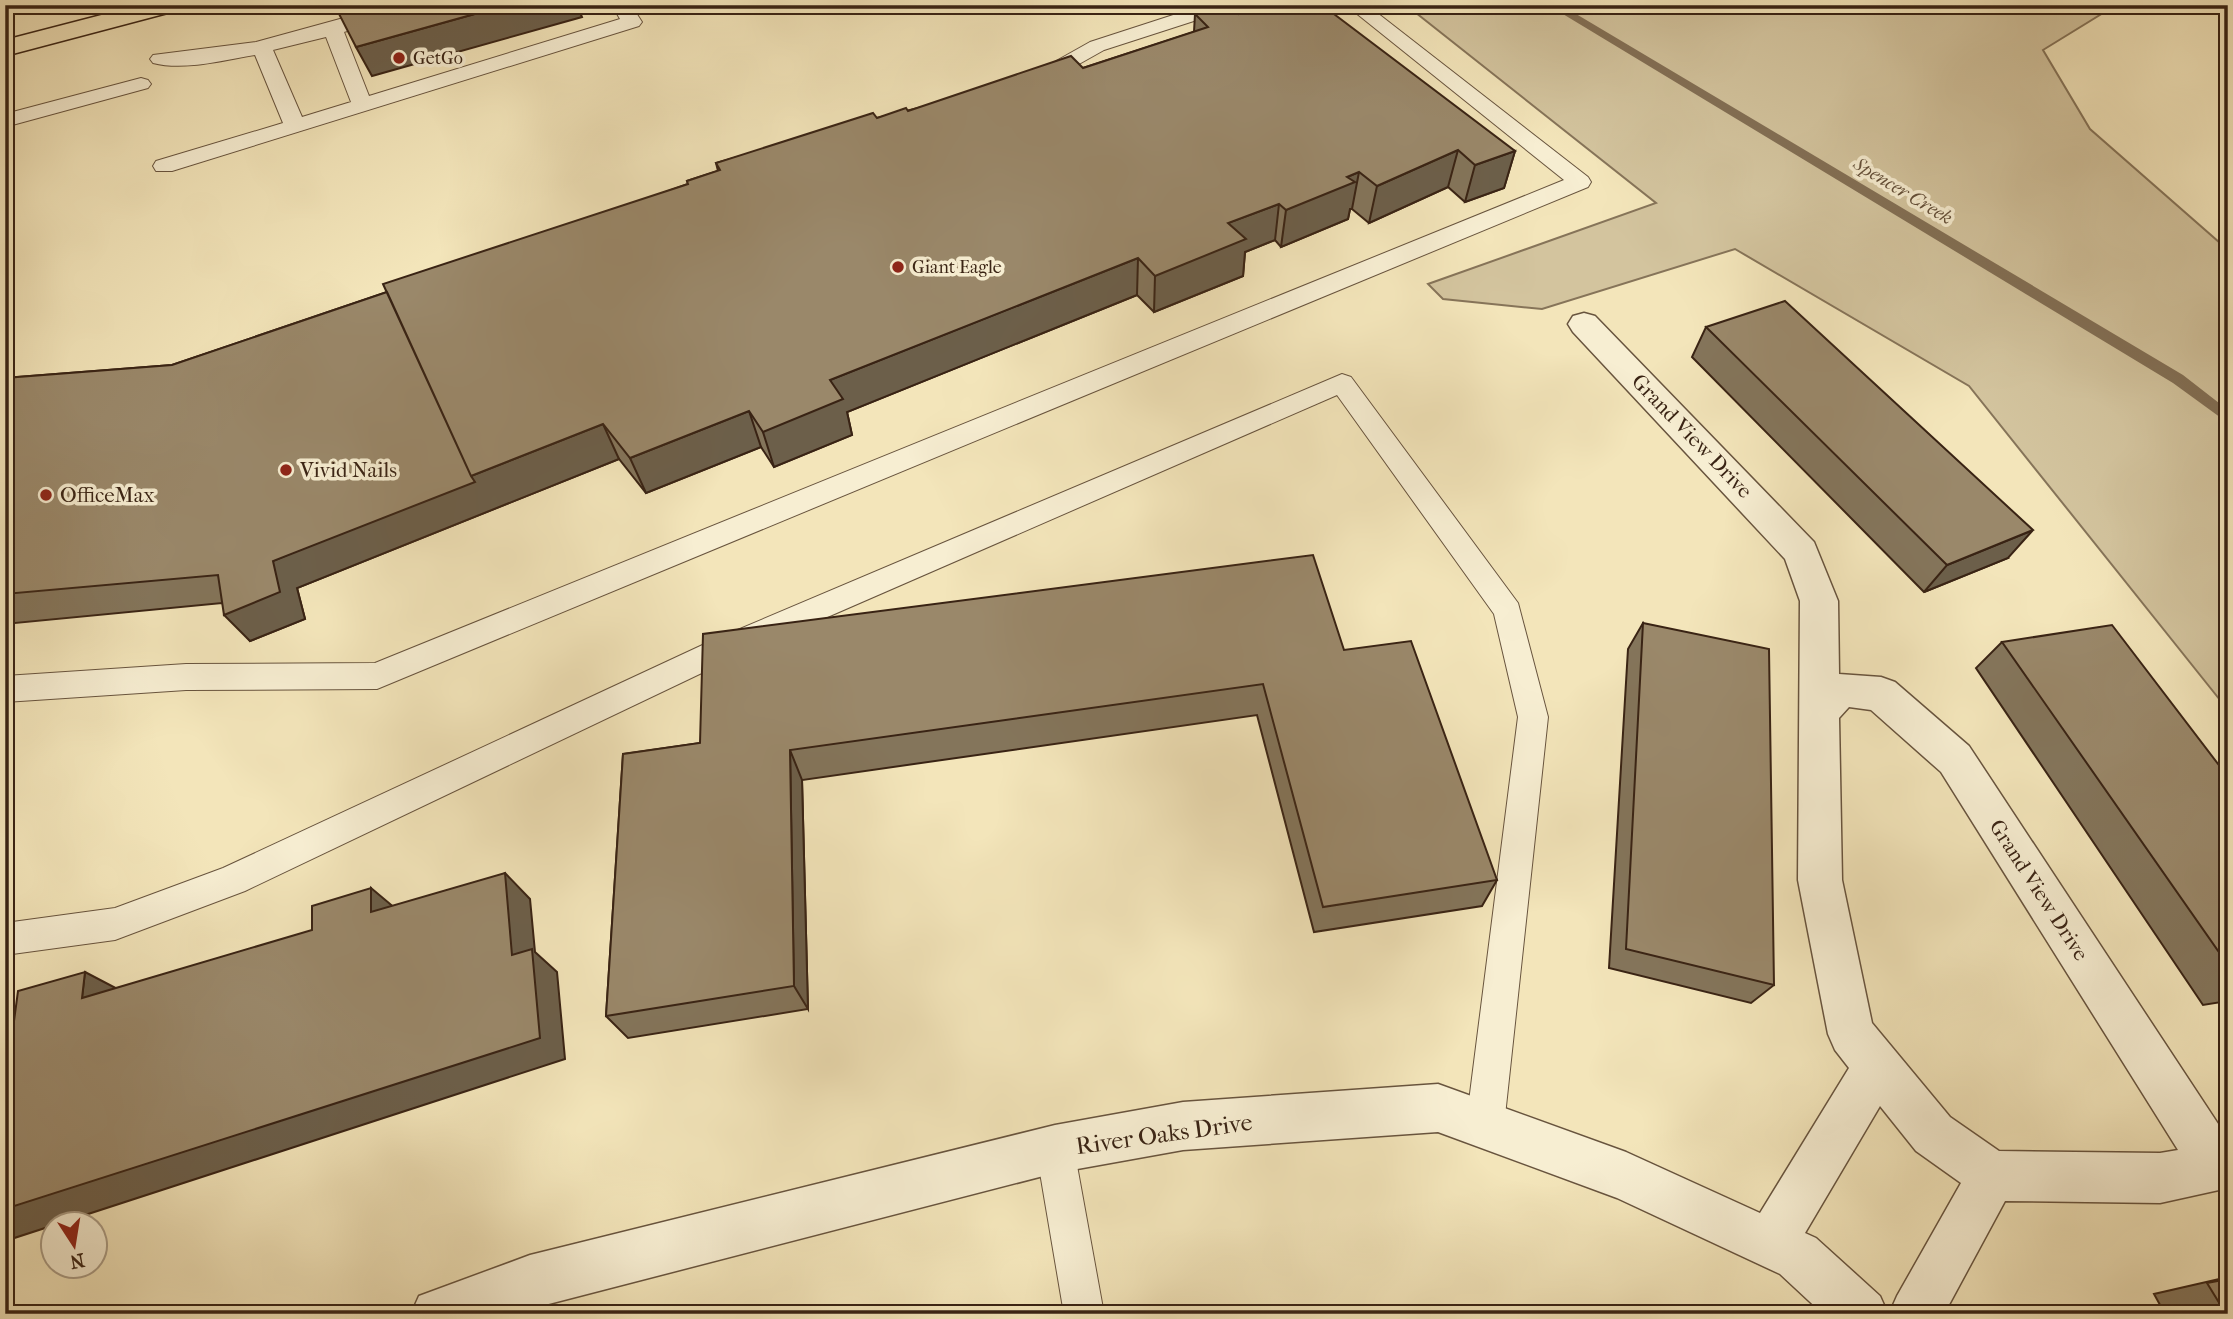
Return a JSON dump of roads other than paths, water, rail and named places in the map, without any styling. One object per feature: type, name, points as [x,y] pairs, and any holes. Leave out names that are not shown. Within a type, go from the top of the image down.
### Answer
[{"type":"main road","points":[[5,48],[124,11],[170,5]]},
{"type":"street","name":"Grand View Drive","points":[[1584,324],[1801,552],[1819,601],[1819,713],[1820,880],[1851,1034],[1933,1134],[1992,1176],[2160,1178],[2222,1164],[1955,759],[1881,694],[1840,690],[1819,713]]},
{"type":"street","points":[[1770,1243],[1877,1066]]},
{"type":"street","name":"River Oaks Drive","points":[[437,1314],[530,1281],[1055,1149],[1183,1126],[1438,1108],[1626,1177],[1798,1256],[1862,1314]]},
{"type":"street","points":[[1915,1314],[1992,1176]]},
{"type":"lane","points":[[160,59],[200,59],[262,47],[414,5]]},
{"type":"lane","points":[[164,166],[632,22],[621,5]]},
{"type":"lane","points":[[1025,85],[1097,46],[1224,5]]},
{"type":"lane","points":[[5,689],[186,677],[377,676],[1580,182],[1355,5]]},
{"type":"lane","points":[[332,27],[362,104]]},
{"type":"lane","points":[[1112,41],[1131,55]]},
{"type":"lane","points":[[262,47],[295,125]]},
{"type":"lane","points":[[5,121],[141,84]]},
{"type":"lane","points":[[5,939],[115,924],[233,880],[719,651],[1342,383],[1508,611],[1533,717],[1485,1125]]},
{"type":"lane","points":[[1055,1149],[1084,1314]]},
{"type":"waterway","name":"Spencer Creek","points":[[1553,5],[2178,379],[2228,418]]},
{"type":"place","name":"GetGo","points":[[399,58]]},
{"type":"place","name":"Giant Eagle","points":[[898,267]]},
{"type":"place","name":"Vivid Nails","points":[[286,470]]},
{"type":"place","name":"OfficeMax","points":[[46,495]]}]
